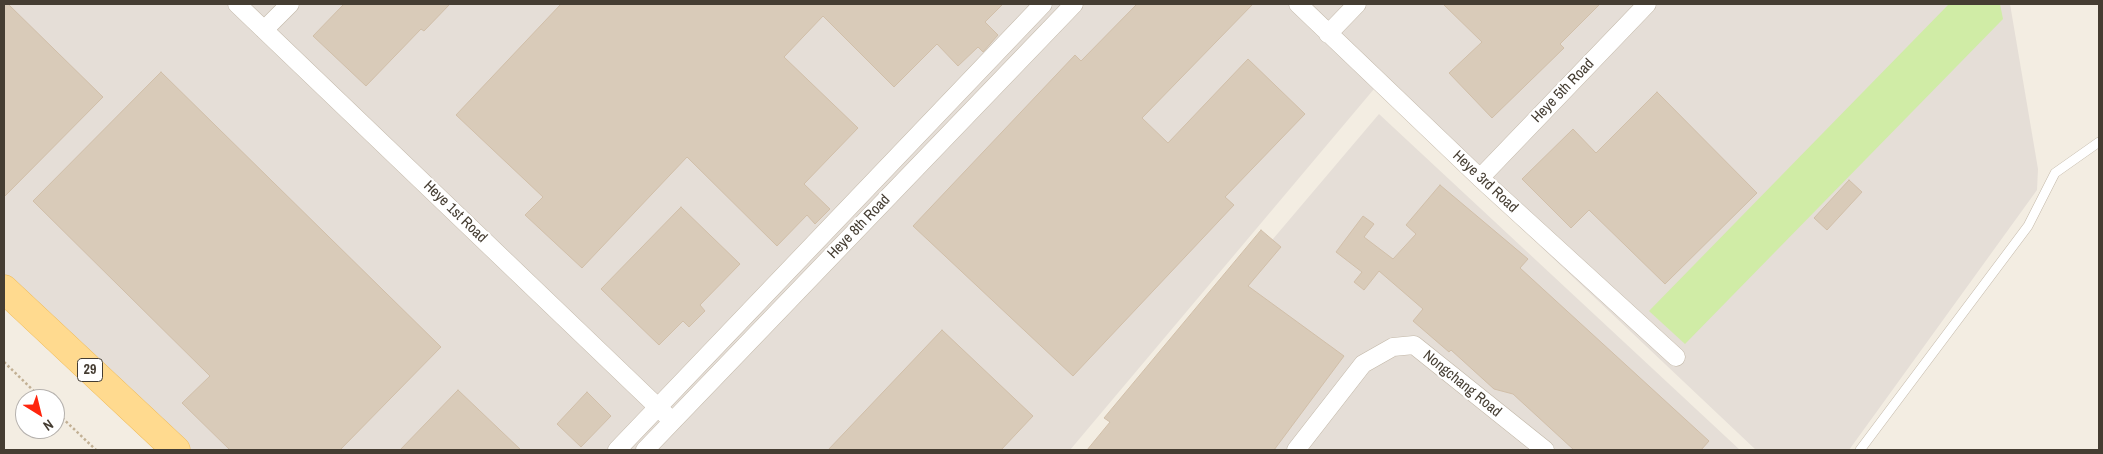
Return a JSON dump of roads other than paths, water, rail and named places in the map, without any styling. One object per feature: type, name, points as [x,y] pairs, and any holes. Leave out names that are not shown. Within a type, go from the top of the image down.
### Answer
[{"type":"main road","name":"29","points":[[4,289],[176,450]]},
{"type":"street","name":"Heye 1st Road","points":[[237,4],[672,421]]},
{"type":"street","points":[[264,30],[290,4]]},
{"type":"street","name":"Heye 8th Road","points":[[617,450],[1043,4]]},
{"type":"street","name":"Heye 8th Road","points":[[644,450],[1074,4]]},
{"type":"street","name":"Heye 3rd Road","points":[[1298,4],[1480,178],[1676,357]]},
{"type":"street","points":[[1328,34],[1357,4]]},
{"type":"street","name":"Heye 5th Road","points":[[1480,178],[1647,4]]},
{"type":"street","name":"Nongchang Road","points":[[1296,450],[1363,364],[1393,347],[1414,345],[1545,450]]},
{"type":"lane","points":[[1860,450],[2028,226],[2055,173],[2099,142]]}]
